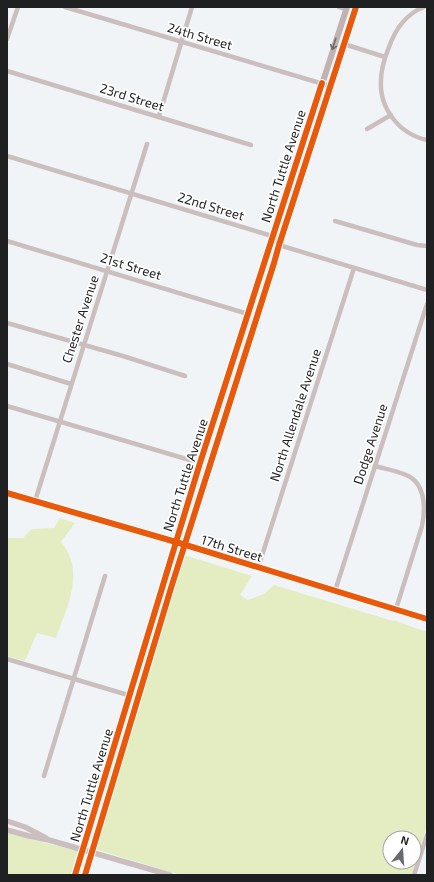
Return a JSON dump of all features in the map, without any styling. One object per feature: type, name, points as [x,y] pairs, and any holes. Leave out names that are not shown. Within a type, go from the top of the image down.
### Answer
[{"type":"main road","name":"North Tuttle Avenue","points":[[85,875],[184,545],[356,7]]},
{"type":"main road","name":"North Tuttle Avenue","points":[[75,875],[128,695],[200,463],[322,83],[344,8]]},
{"type":"main road","name":"17th Street","points":[[7,493],[176,542],[427,619]]},
{"type":"street","points":[[7,39],[18,7]]},
{"type":"street","name":"24th Street","points":[[65,7],[330,86]]},
{"type":"street","points":[[159,116],[192,7]]},
{"type":"street","points":[[422,7],[412,13],[400,26],[392,38],[385,57],[381,88],[385,104],[390,115],[396,122],[414,136],[427,140]]},
{"type":"street","points":[[344,44],[385,57]]},
{"type":"street","name":"23rd Street","points":[[7,71],[251,145]]},
{"type":"street","points":[[367,130],[390,115]]},
{"type":"street","name":"Chester Avenue","points":[[35,501],[147,144]]},
{"type":"street","name":"22nd Street","points":[[7,156],[272,236]]},
{"type":"street","points":[[335,221],[417,245],[427,246]]},
{"type":"street","points":[[272,236],[279,245],[427,290]]},
{"type":"street","name":"21st Street","points":[[7,241],[248,314]]},
{"type":"street","name":"North Allendale Avenue","points":[[258,568],[354,268]]},
{"type":"street","name":"Dodge Avenue","points":[[335,591],[427,304]]},
{"type":"street","points":[[7,323],[123,356],[185,376]]},
{"type":"street","points":[[7,364],[71,384]]},
{"type":"street","points":[[7,406],[200,463]]},
{"type":"street","points":[[375,466],[413,479],[420,487],[423,502],[424,514],[422,526],[396,609]]},
{"type":"street","points":[[44,776],[105,576]]},
{"type":"street","points":[[7,659],[128,695]]},
{"type":"street","points":[[7,821],[25,826],[50,840]]},
{"type":"street","points":[[7,830],[92,851],[170,875]]},
{"type":"street","points":[[414,875],[427,835]]},
{"type":"green space","points":[[60,518],[75,523],[61,542],[68,553],[72,565],[73,577],[69,602],[56,638],[37,633],[25,661],[7,656],[7,538],[23,538],[32,529],[54,528]]},
{"type":"green space","points":[[184,555],[252,576],[240,595],[248,600],[264,594],[274,585],[393,620],[427,632],[427,825],[422,842],[422,830],[382,830],[382,870],[414,870],[412,875],[180,875],[95,849]]},
{"type":"green space","points":[[7,833],[78,851],[71,875],[7,875]]},
{"type":"cycle path","points":[[85,875],[171,588],[356,7]]},
{"type":"cycle path","points":[[75,875],[200,463],[322,83]]},
{"type":"cycle path","points":[[7,493],[176,542],[427,619]]}]
